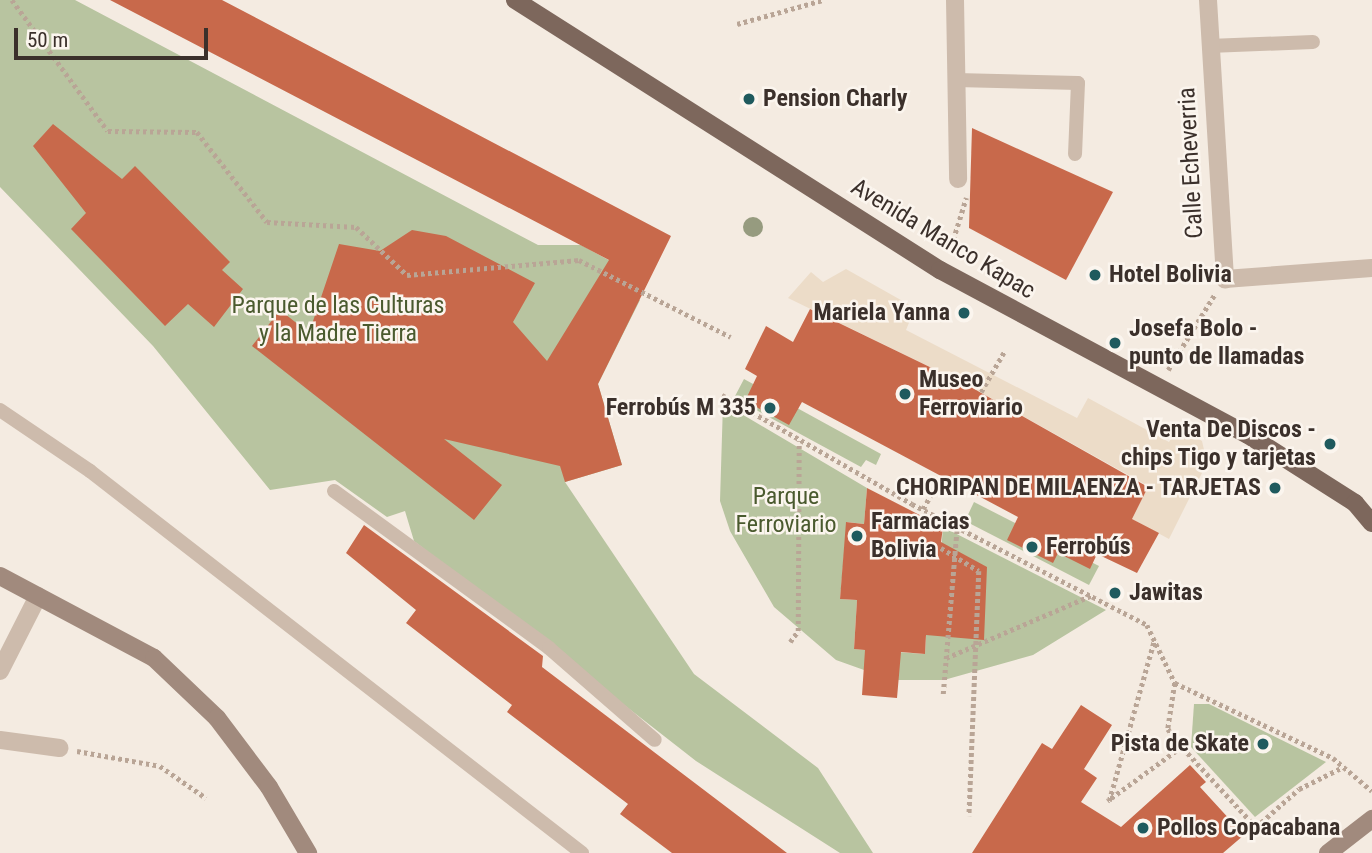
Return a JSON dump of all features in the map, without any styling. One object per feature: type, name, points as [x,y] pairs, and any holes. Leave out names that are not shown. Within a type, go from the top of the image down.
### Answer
[{"type":"main road","name":"Avenida Manco Kapac","points":[[516,0],[940,270],[1157,387],[1364,505],[1372,523]]},
{"type":"main road","points":[[0,576],[154,657],[217,718],[308,853]]},
{"type":"main road","points":[[1328,853],[1372,819]]},
{"type":"street","points":[[955,0],[958,179]]},
{"type":"street","name":"Calle Echeverria","points":[[1208,0],[1224,279]]},
{"type":"street","points":[[1224,279],[1372,268]]},
{"type":"street","points":[[0,671],[38,596]]},
{"type":"street","points":[[0,740],[59,748]]},
{"type":"lane","points":[[1209,46],[1313,42]]},
{"type":"lane","points":[[956,80],[1079,83],[1075,153]]},
{"type":"lane","points":[[0,410],[90,471],[582,853]]},
{"type":"lane","points":[[334,491],[549,648],[654,740]]},
{"type":"path","points":[[12,0],[108,131],[197,132],[267,222],[356,227],[407,275],[579,260],[731,337]]},
{"type":"path","points":[[737,24],[823,0]]},
{"type":"path","points":[[940,270],[962,227],[967,194],[958,179]]},
{"type":"path","points":[[1157,387],[1224,279]]},
{"type":"path","points":[[981,392],[1004,352]]},
{"type":"path","points":[[722,395],[923,509],[1093,594],[1147,625],[1175,683],[1168,729],[1255,827],[1299,789],[1341,768]]},
{"type":"path","points":[[790,642],[798,631],[799,440]]},
{"type":"path","points":[[923,509],[939,480]]},
{"type":"path","points":[[943,694],[957,526]]},
{"type":"path","points":[[941,548],[979,571],[969,816]]},
{"type":"path","points":[[946,658],[1093,594]]},
{"type":"path","points":[[1154,641],[1108,802],[1182,747]]},
{"type":"path","points":[[1175,683],[1334,758],[1341,768],[1372,791]]},
{"type":"path","points":[[59,748],[160,766],[206,798]]},
{"type":"green space","name":"Parque de las Culturas y la Madre Tierra","points":[[0,0],[75,0],[538,245],[581,245],[625,269],[615,288],[640,300],[598,384],[622,465],[565,482],[694,674],[818,768],[873,853],[840,853],[696,761],[414,541],[405,511],[387,517],[335,480],[270,490],[153,346],[0,187]]},
{"type":"green space","points":[[744,379],[881,454],[876,465],[866,460],[861,467],[734,398]]},
{"type":"green space","name":"Parque Ferroviario","points":[[723,403],[867,488],[864,524],[847,522],[840,599],[857,600],[854,649],[925,654],[926,635],[934,635],[943,527],[1106,610],[1033,655],[944,680],[892,680],[836,660],[774,607],[730,531],[720,501]]},
{"type":"green space","points":[[974,502],[1099,566],[1089,585],[965,521]]},
{"type":"green space","points":[[1194,704],[1209,704],[1326,762],[1255,817],[1191,747]]},
{"type":"shaded area","points":[[846,269],[915,308],[906,330],[1077,418],[1088,398],[1169,442],[1179,427],[1202,441],[1207,463],[1169,539],[1132,519],[1148,486],[969,386],[788,298],[811,272],[823,282]]},
{"type":"building","points":[[110,0],[222,0],[671,236],[598,384],[622,465],[565,482],[560,466],[444,439],[502,485],[474,520],[252,346],[280,310],[309,333],[339,244],[380,251],[412,230],[446,236],[535,283],[513,322],[547,361],[609,260]]},
{"type":"building","points":[[53,124],[122,179],[135,166],[230,262],[222,270],[243,289],[214,327],[188,304],[165,326],[71,229],[86,213],[33,146]]},
{"type":"building","points":[[972,128],[1113,192],[1066,280],[969,228]]},
{"type":"building","points":[[810,309],[969,386],[1148,487],[1132,519],[1159,533],[1137,573],[1097,554],[1090,569],[1058,553],[1053,563],[1007,540],[1018,517],[802,402],[789,425],[745,401],[757,376],[745,369],[766,326],[793,342]]},
{"type":"building","points":[[867,488],[943,527],[941,542],[987,567],[984,640],[926,635],[925,654],[901,652],[897,698],[862,695],[865,650],[854,649],[857,600],[840,599],[846,522],[864,524]]},
{"type":"building","points":[[364,525],[543,656],[542,667],[787,853],[672,853],[620,814],[628,804],[507,712],[512,705],[406,623],[416,610],[346,553]]},
{"type":"building","points":[[1081,705],[1112,725],[1084,769],[1097,778],[1081,802],[1121,827],[1190,765],[1206,782],[1200,787],[1244,835],[1223,853],[972,853],[1042,743],[1052,749]]},
{"type":"place","name":"Pension Charly","points":[[749,99]]},
{"type":"place","name":"Hotel Bolivia","points":[[1095,275]]},
{"type":"place","name":"Mariela Yanna","points":[[964,313]]},
{"type":"place","name":"Josefa Bolo - punto de llamadas","points":[[1115,343]]},
{"type":"place","name":"Museo Ferroviario","points":[[905,394]]},
{"type":"place","name":"Ferrobús M 335","points":[[770,408]]},
{"type":"place","name":"Venta De Discos - chips Tigo y tarjetas","points":[[1330,444]]},
{"type":"place","name":"CHORIPAN DE MILAENZA - TARJETAS","points":[[1275,488]]},
{"type":"place","name":"Farmacias Bolivia","points":[[857,536]]},
{"type":"place","name":"Ferrobús","points":[[1032,547]]},
{"type":"place","name":"Jawitas","points":[[1115,593]]},
{"type":"place","name":"Pista de Skate","points":[[1263,744]]},
{"type":"place","name":"Pollos Copacabana","points":[[1143,828]]}]
